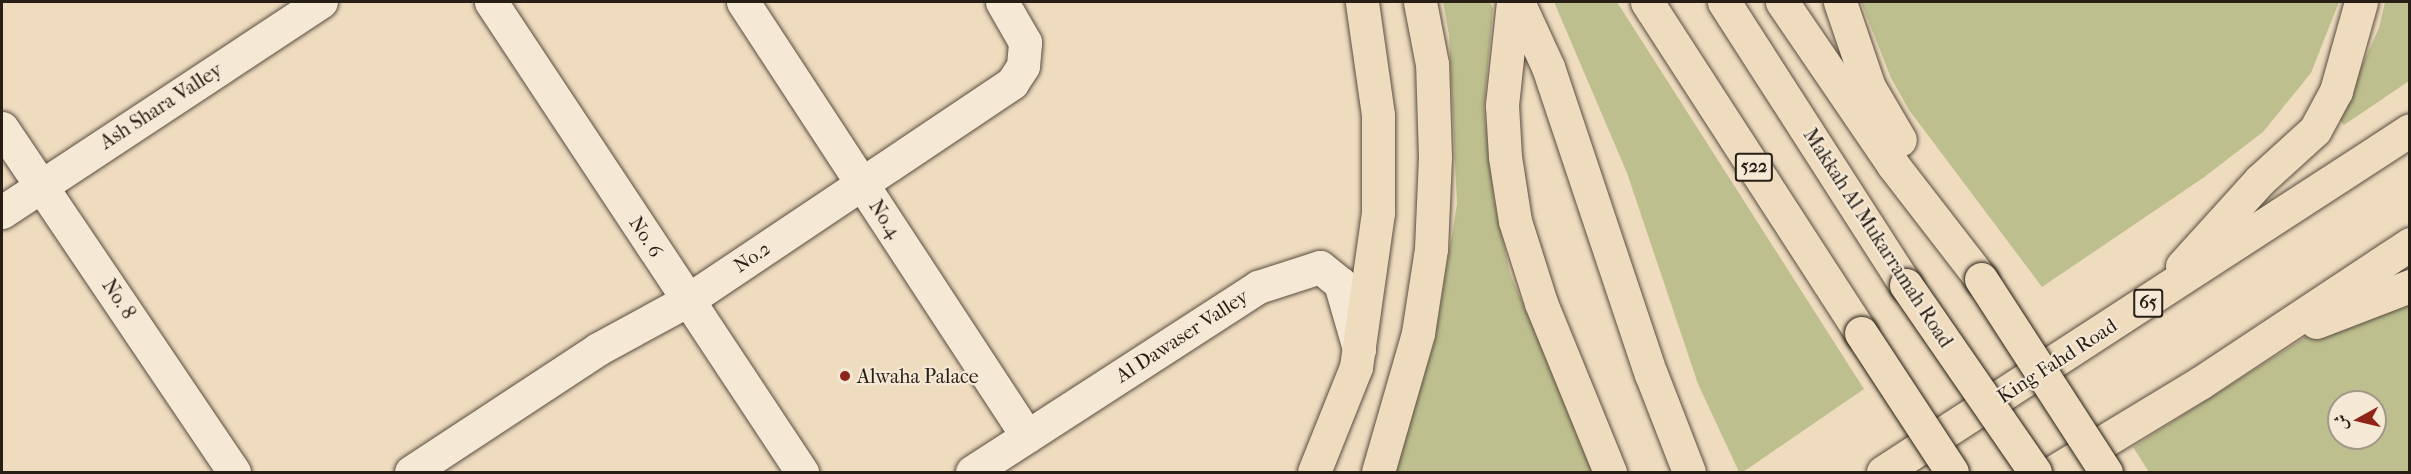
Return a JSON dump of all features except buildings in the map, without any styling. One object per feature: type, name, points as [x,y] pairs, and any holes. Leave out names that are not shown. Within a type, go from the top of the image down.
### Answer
[{"type":"main road","points":[[1314,472],[1356,367],[1378,213],[1378,114],[1362,2]]},
{"type":"main road","points":[[1377,472],[1418,333],[1431,249],[1435,157],[1432,64],[1420,2]]},
{"type":"main road","points":[[1513,2],[1502,105],[1504,157],[1515,221],[1541,303],[1610,472]]},
{"type":"main road","points":[[1518,2],[1548,67],[1601,229],[1689,472]]},
{"type":"main road","name":"522","points":[[1647,2],[1952,472]]},
{"type":"main road","name":"Makkah Al Mukarramah Road","points":[[1724,2],[1906,285],[2035,472]]},
{"type":"main road","points":[[1782,2],[1893,165],[1981,279]]},
{"type":"main road","points":[[1840,2],[1869,87],[1981,279],[2106,472]]},
{"type":"main road","points":[[2148,303],[2260,180],[2315,130],[2336,91],[2361,2]]},
{"type":"main road","name":"King Fahd Road","points":[[1883,472],[2148,303],[2409,130]]},
{"type":"main road","points":[[2053,472],[2200,383],[2409,244]]},
{"type":"main road","points":[[2200,383],[2321,319],[2409,286]]},
{"type":"street","name":"Ash Shara Valley","points":[[2,212],[321,2]]},
{"type":"street","name":"No. 6","points":[[491,2],[802,472]]},
{"type":"street","name":"No.4","points":[[743,2],[1027,436]]},
{"type":"street","name":"No.2","points":[[411,472],[598,349],[688,300],[1012,83],[1023,66],[1025,42],[1006,3]]},
{"type":"street","name":"No. 8","points":[[2,128],[232,472]]},
{"type":"street","name":"Al Dawaser Valley","points":[[972,472],[1258,287],[1320,267],[1340,283],[1359,349]]},
{"type":"green space","points":[[1443,2],[1490,2],[1493,9],[1484,108],[1494,199],[1510,273],[1594,472],[1395,472],[1434,343],[1457,204],[1449,35]]},
{"type":"green space","points":[[1554,2],[1617,2],[1864,389],[1743,472],[1739,472],[1698,384],[1627,173]]},
{"type":"green space","points":[[1861,2],[2339,2],[2311,73],[2263,132],[2203,178],[2042,287],[1909,110],[1891,78]]},
{"type":"green space","points":[[2385,2],[2409,2],[2409,81],[2344,125],[2338,118],[2379,28]]},
{"type":"green space","points":[[2409,294],[2409,472],[2149,472],[2133,447],[2340,315]]},
{"type":"place","name":"Alwaha Palace","points":[[845,376]]}]
